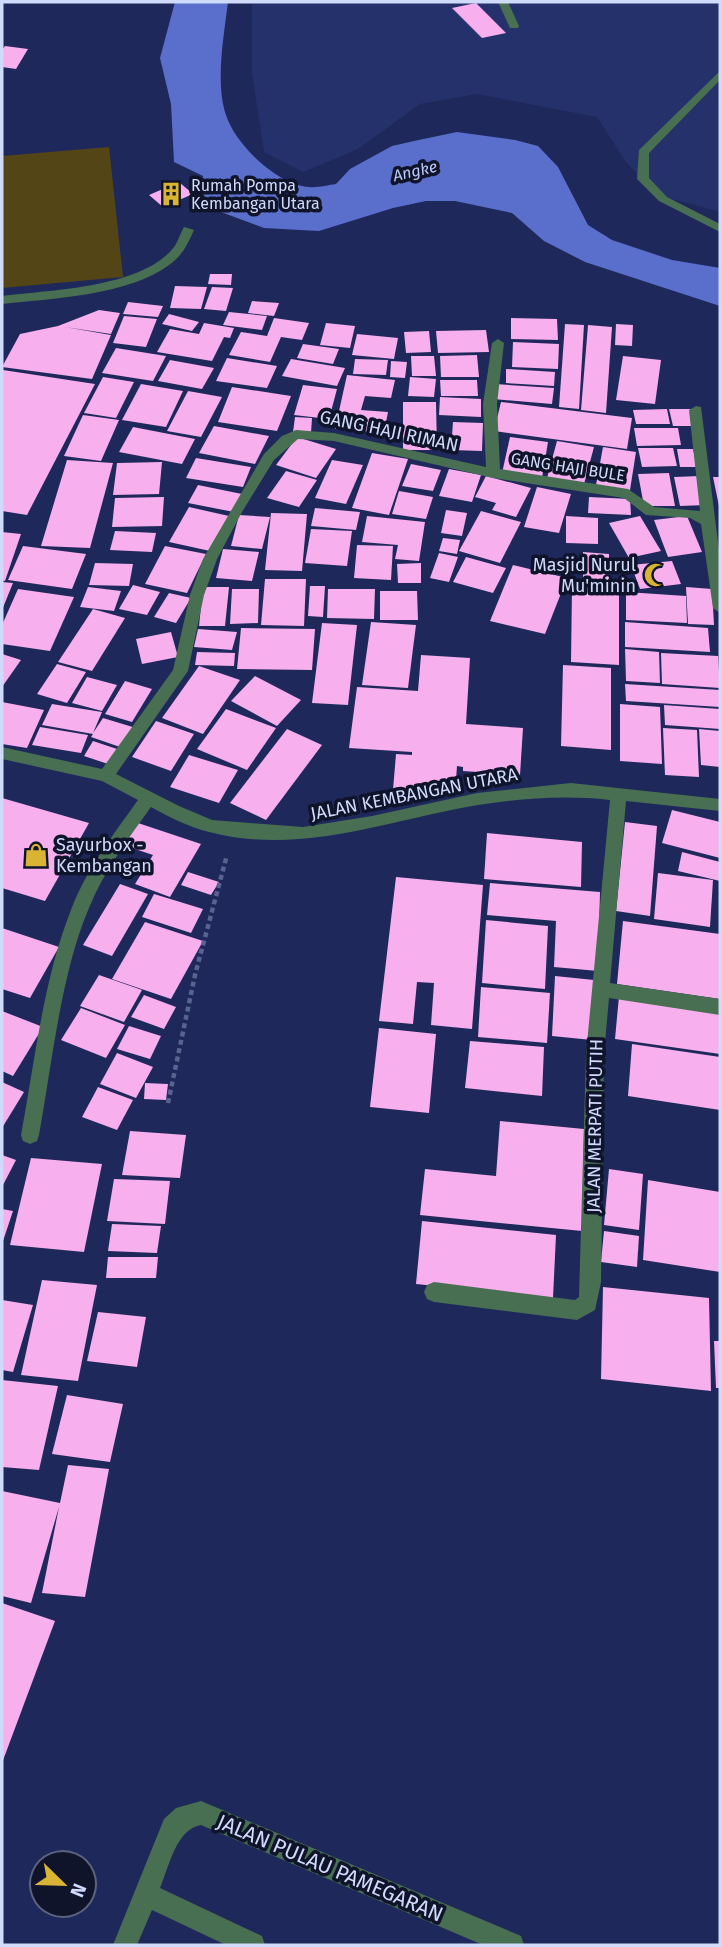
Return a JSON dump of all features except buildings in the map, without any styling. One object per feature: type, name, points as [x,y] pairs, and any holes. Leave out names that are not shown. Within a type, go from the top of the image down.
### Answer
[{"type":"street","points":[[503,2],[514,26]]},
{"type":"street","points":[[720,74],[643,152],[643,179],[663,199],[720,228]]},
{"type":"street","points":[[2,300],[121,283],[167,261],[178,251],[188,230]]},
{"type":"street","points":[[493,473],[490,404],[498,343]]},
{"type":"street","points":[[696,410],[720,608]]},
{"type":"street","name":"GANG HAJI RIMAN","points":[[106,776],[180,671],[197,594],[210,559],[260,471],[287,439],[296,434],[334,437],[493,473]]},
{"type":"street","name":"GANG HAJI BULE","points":[[493,473],[628,494],[651,512],[693,513],[708,522]]},
{"type":"street","name":"JALAN KEMBANGAN UTARA","points":[[2,754],[106,776],[211,826],[233,830],[303,834],[372,823],[477,799],[571,789],[720,805]]},
{"type":"street","name":"JALAN MERPATI PUTIH","points":[[434,1292],[577,1310],[588,1303],[591,1295],[595,1054],[619,793]]},
{"type":"street","points":[[30,1135],[63,958],[80,908],[103,863],[148,798]]},
{"type":"street","points":[[601,989],[720,1007]]},
{"type":"street","name":"JALAN PULAU PAMEGARAN","points":[[125,1945],[173,1828],[184,1816],[201,1813],[512,1945]]},
{"type":"street","points":[[145,1894],[253,1945]]},
{"type":"path","points":[[168,1104],[195,975],[233,830]]},
{"type":"shaded area","points":[[252,2],[720,2],[720,212],[658,195],[626,162],[597,117],[477,94],[420,104],[358,149],[303,172],[264,152],[252,73]]},
{"type":"shaded area","points":[[109,147],[123,277],[2,288],[2,156]]},
{"type":"water","name":"Angke","points":[[175,2],[228,2],[221,74],[226,115],[248,150],[284,179],[309,187],[336,184],[350,169],[392,146],[457,132],[538,146],[558,167],[588,225],[612,240],[672,260],[720,268],[720,306],[585,262],[544,241],[512,213],[455,201],[426,201],[393,208],[319,231],[264,228],[221,212],[204,196],[203,176],[174,162],[171,104],[160,58]]},
{"type":"place","name":"Rumah Pompa Kembangan Utara","points":[[171,194]]},
{"type":"place","name":"Masjid Nurul Mu'minin","points":[[656,575]]},
{"type":"place","name":"Sayurbox - Kembangan","points":[[36,855]]}]
